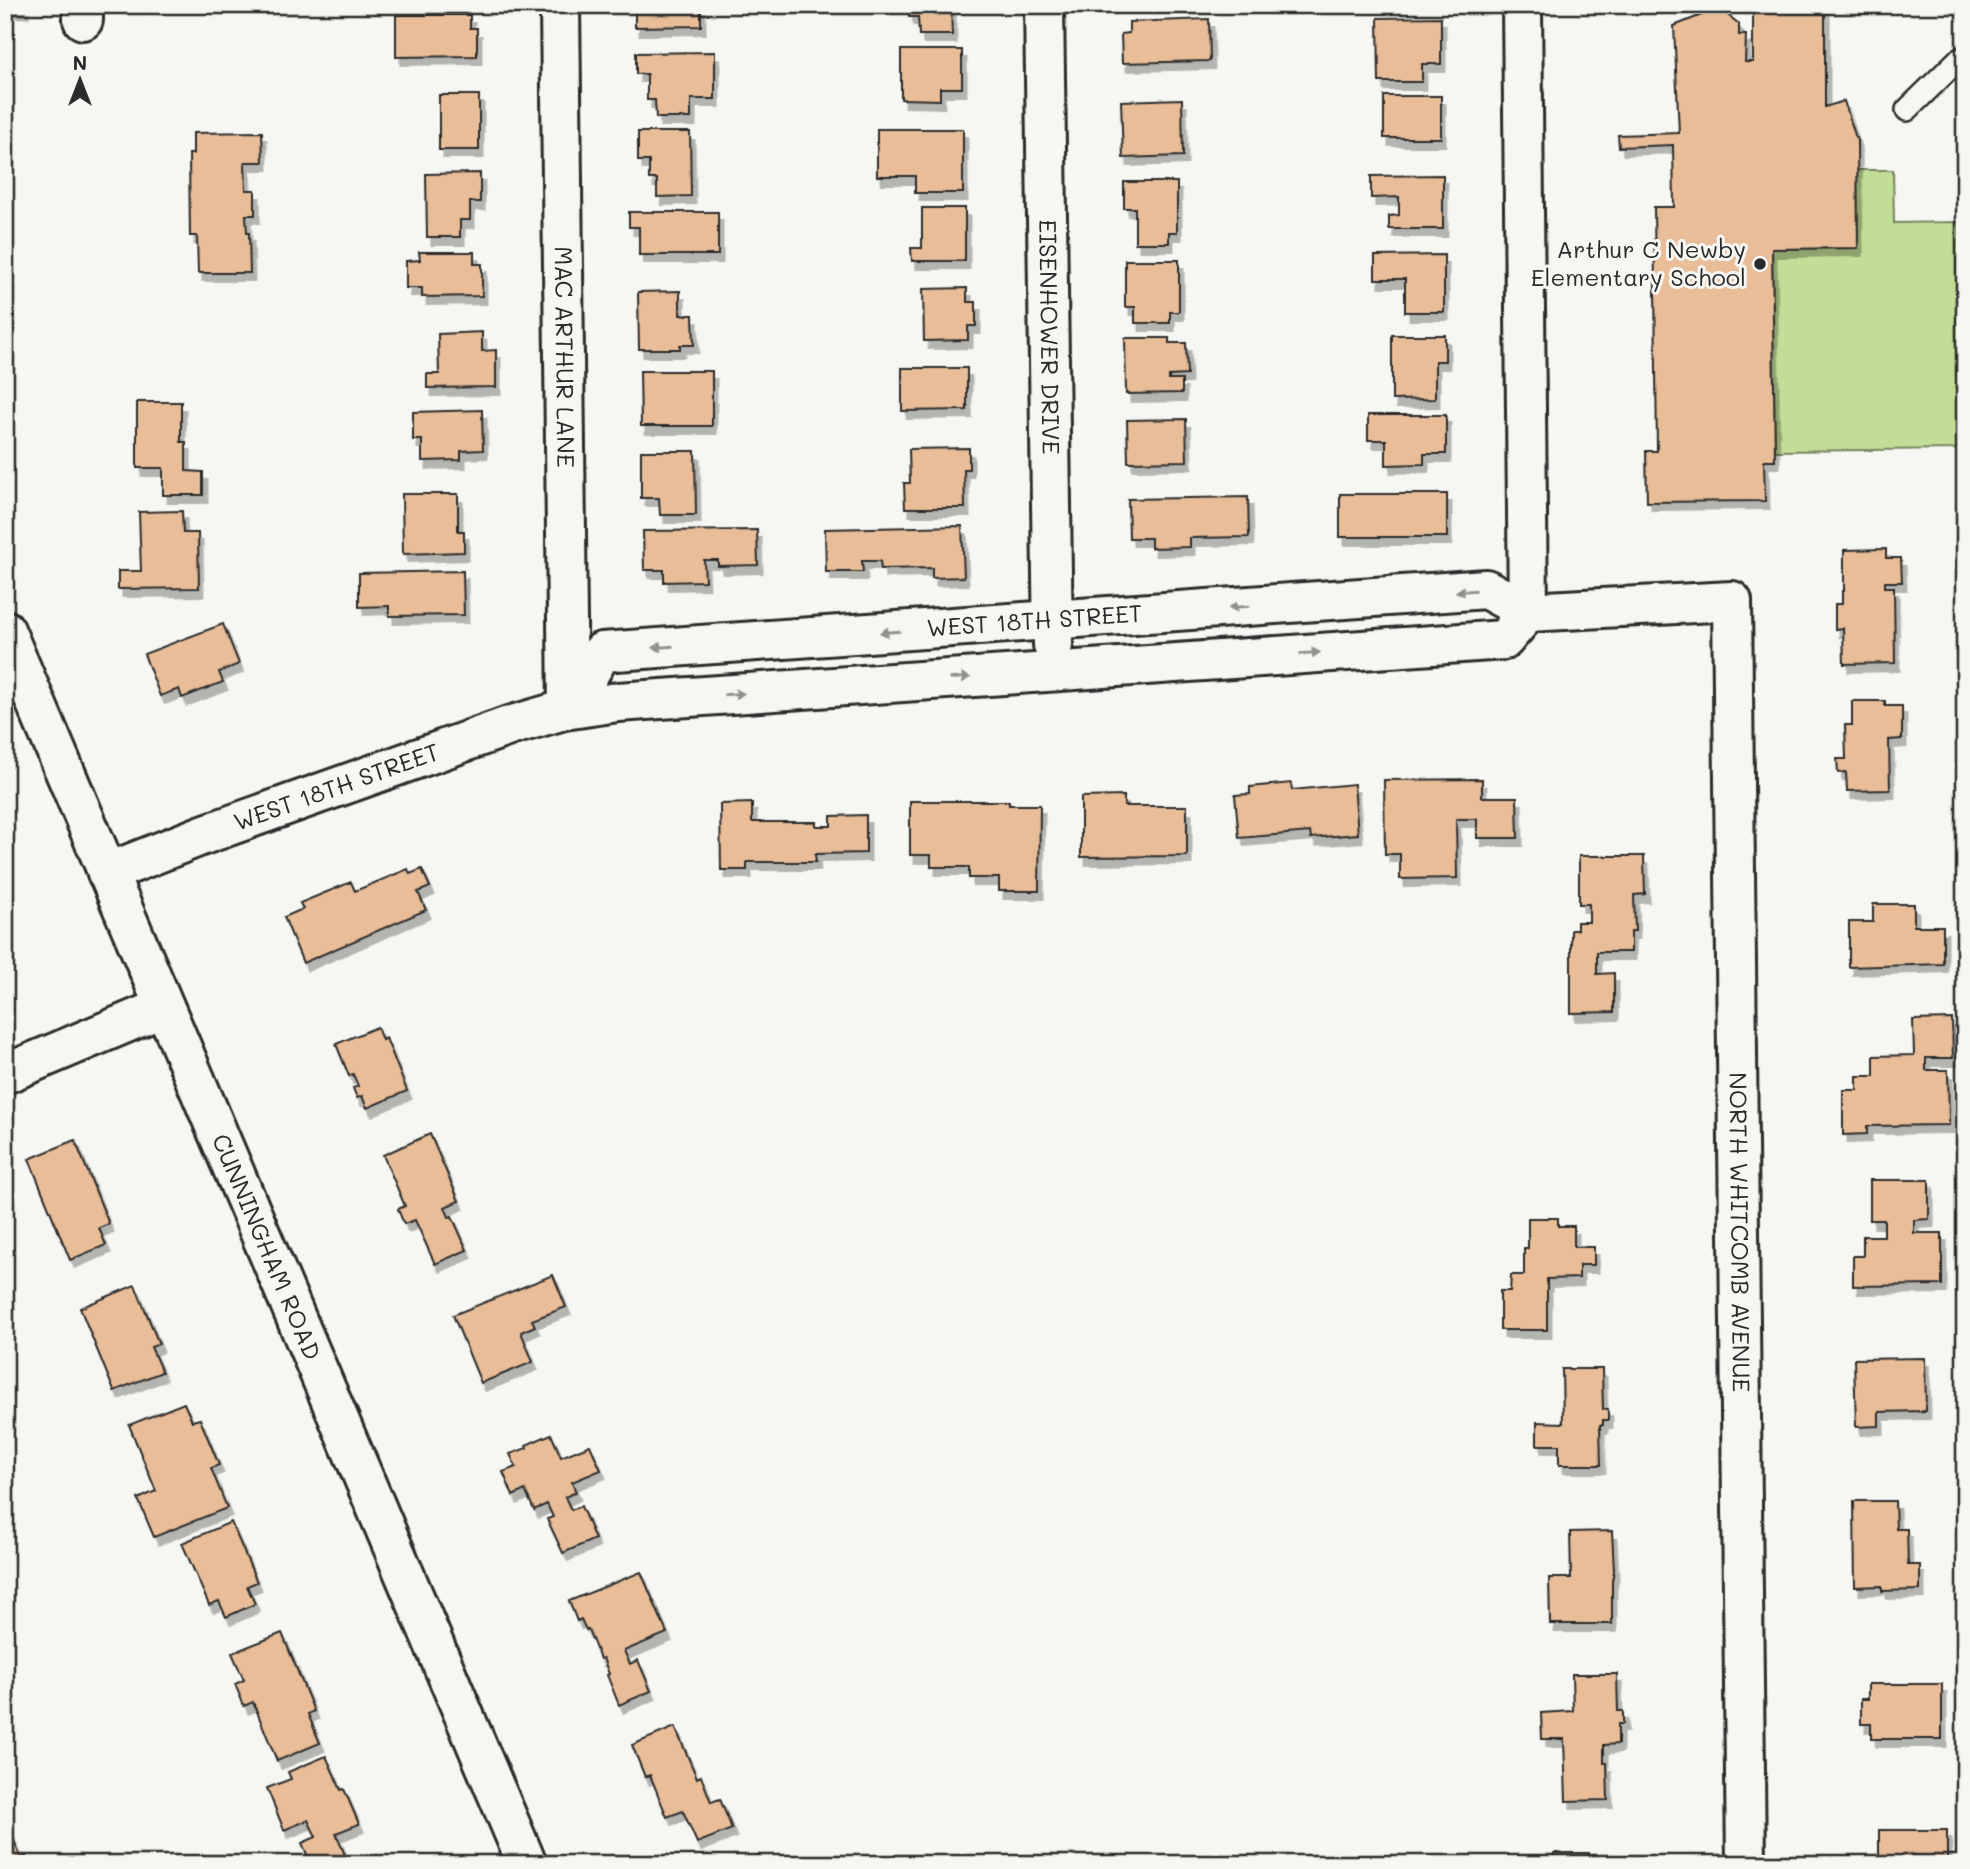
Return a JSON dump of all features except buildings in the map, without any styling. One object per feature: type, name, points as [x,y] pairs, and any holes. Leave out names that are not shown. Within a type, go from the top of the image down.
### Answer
[{"type":"street","name":"MAC ARTHUR LANE","points":[[560,5],[568,709]]},
{"type":"street","name":"EISENHOWER DRIVE","points":[[1044,5],[1053,671]]},
{"type":"street","points":[[1522,5],[1528,612]]},
{"type":"street","name":"WEST 18TH STREET","points":[[107,873],[230,825],[509,726],[568,709],[632,701],[1504,640],[1528,612],[1486,590],[602,652],[568,709]]},
{"type":"street","name":"NORTH WHITCOMB AVENUE","points":[[1528,612],[1732,601],[1746,1864]]},
{"type":"street","name":"CUNNINGHAM ROAD","points":[[5,630],[527,1864]]},
{"type":"street","points":[[5,1074],[164,1007]]},
{"type":"lane","points":[[1907,110],[1957,61],[1965,57]]},
{"type":"green space","points":[[1857,170],[1893,170],[1894,223],[1959,222],[1962,449],[1775,451],[1772,249],[1858,248]]},
{"type":"place","name":"Arthur C Newby Elementary School","points":[[1760,264]]}]
